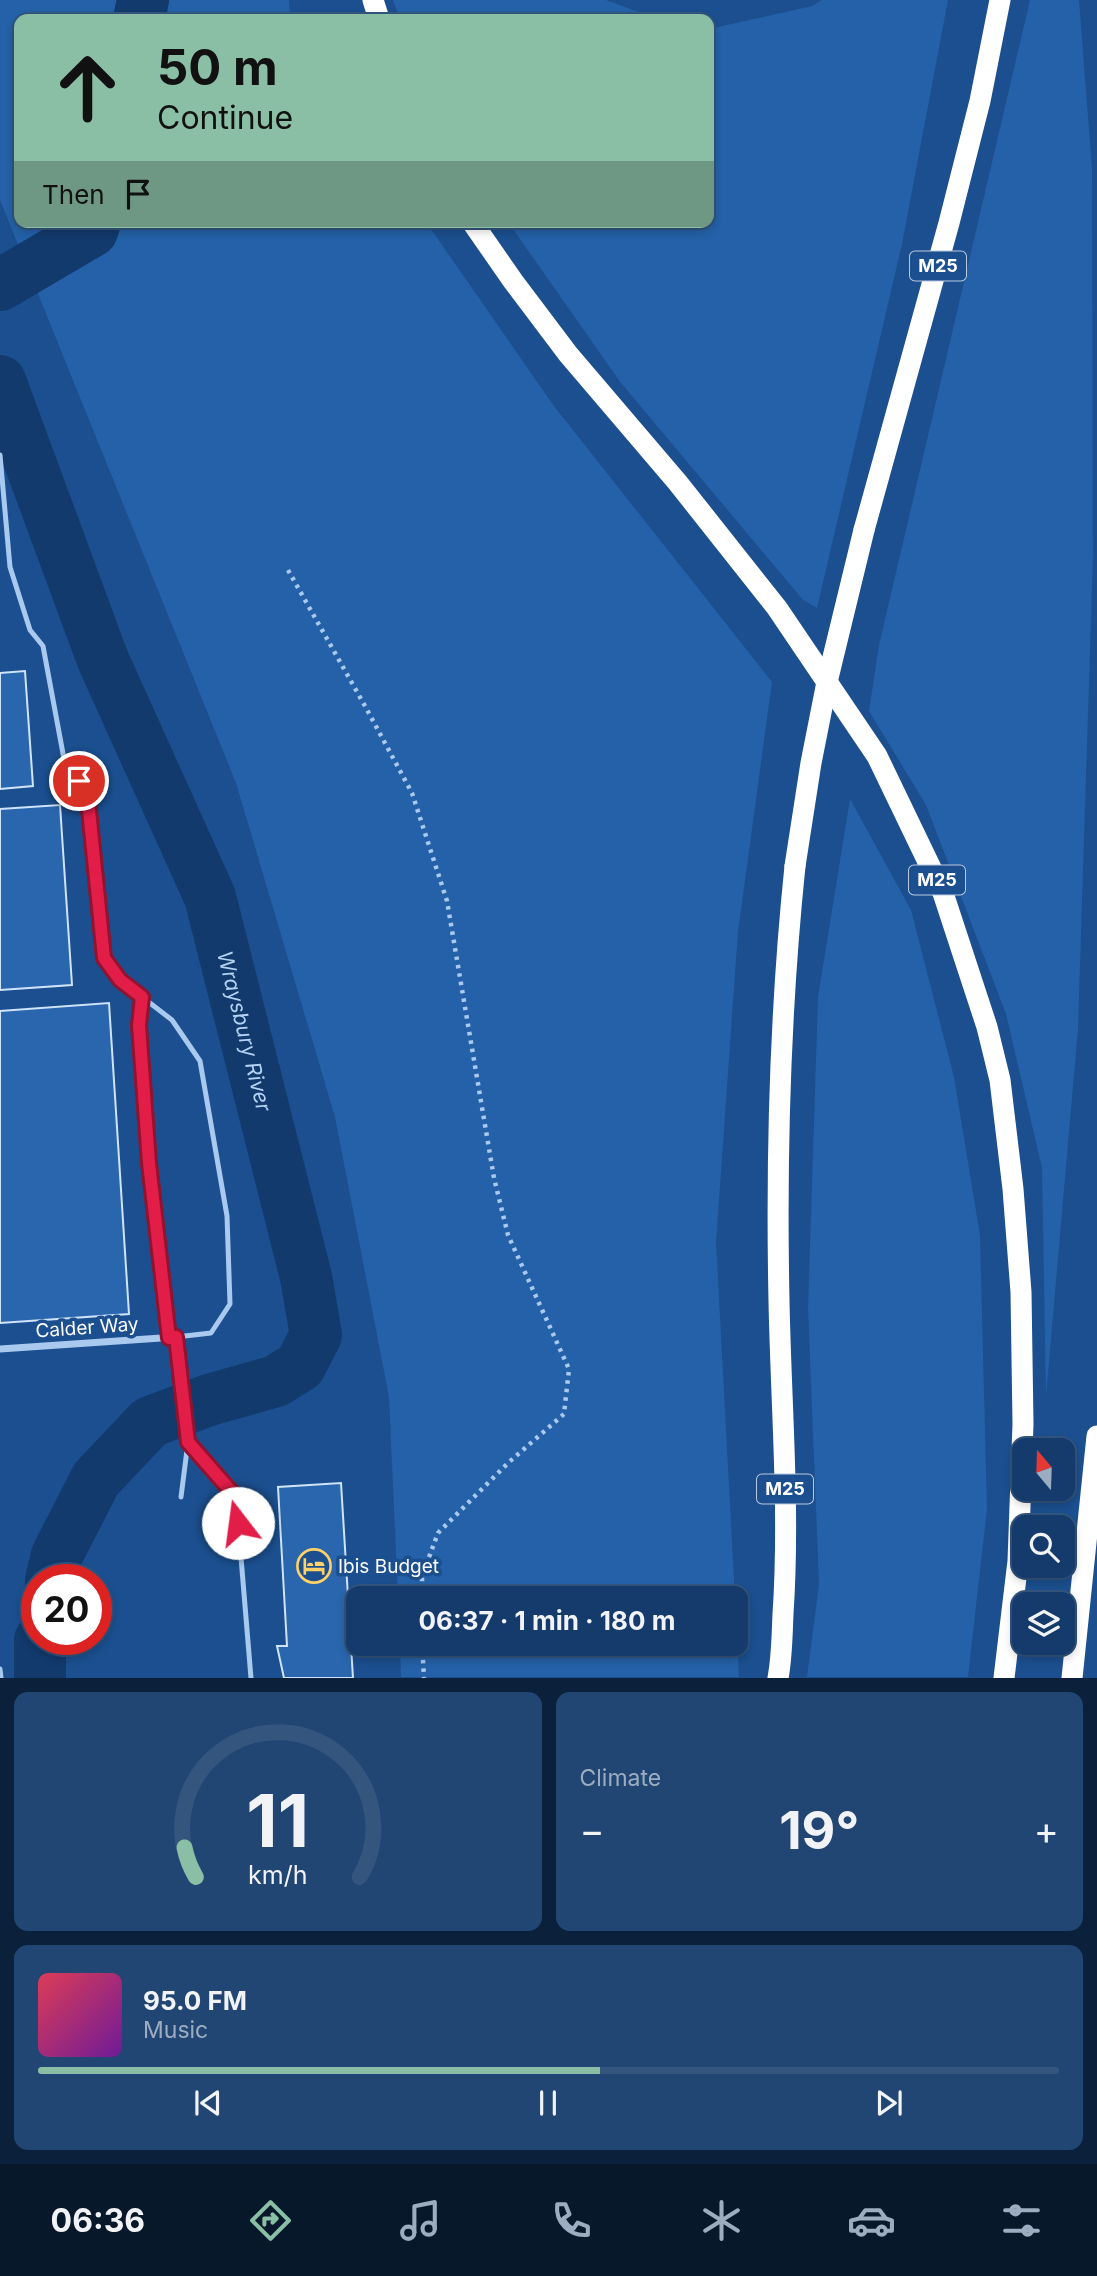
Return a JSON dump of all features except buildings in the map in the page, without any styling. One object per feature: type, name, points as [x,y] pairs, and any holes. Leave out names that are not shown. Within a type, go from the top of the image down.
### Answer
[{"type":"highway","name":"M25","points":[[778,1678],[785,1594],[786,1527],[779,1300],[780,1059],[786,947],[795,866],[827,682],[864,530],[956,199],[980,101],[1000,0]]},
{"type":"highway","name":"M25","points":[[476,228],[568,354],[678,483],[778,608],[877,756],[943,893],[987,1027],[1000,1080],[1013,1189],[1021,1292],[1023,1424],[1018,1561],[1004,1678]]},
{"type":"highway","points":[[1072,1678],[1097,1436]]},
{"type":"street","name":"Calder Way","points":[[0,1349],[173,1337]]},
{"type":"lane","points":[[0,455],[10,567],[30,631],[43,646],[64,759],[88,800],[104,958],[120,980],[172,1020],[200,1060],[227,1216],[230,1304],[211,1333],[173,1337]]},
{"type":"lane","points":[[142,997],[139,1025],[149,1163],[188,1442],[181,1497]]},
{"type":"lane","points":[[188,1442],[236,1497],[251,1678]]},
{"type":"lane","points":[[0,1669],[1,1678]]},
{"type":"path","points":[[288,570],[412,793],[447,901],[494,1178],[508,1235],[569,1369],[564,1414],[508,1463],[438,1533],[422,1576],[422,1586]]},
{"type":"path","points":[[423,1656],[424,1678]]},
{"type":"shaded area","points":[[0,0],[289,0],[290,14],[14,14],[14,228],[430,228],[554,406],[772,682],[738,932],[716,1242],[734,1586],[397,1586],[389,1397],[335,1117],[236,783],[0,200]]},
{"type":"shaded area","points":[[393,0],[606,0],[644,14],[398,14]]},
{"type":"shaded area","points":[[822,0],[948,0],[902,244],[817,608],[803,600],[621,383],[512,228],[714,228],[714,28],[812,6]]},
{"type":"shaded area","points":[[1030,0],[1079,0],[1092,168],[1093,556],[1078,1029],[1046,1396],[1042,1168],[1006,1014],[926,805],[869,711],[879,645]]},
{"type":"shaded area","points":[[850,799],[911,910],[954,1077],[980,1235],[987,1509],[968,1677],[807,1677],[819,1584],[808,1308],[818,997]]},
{"type":"shaded area","points":[[400,1656],[738,1656],[739,1677],[401,1677]]},
{"type":"waterway","name":"Wraysbury River","points":[[140,14],[143,0]]},
{"type":"waterway","name":"Wraysbury River","points":[[0,285],[93,228]]},
{"type":"waterway","name":"Wraysbury River","points":[[0,381],[103,660],[210,897],[306,1277],[316,1335],[300,1366],[276,1381],[209,1400],[150,1422],[96,1479],[55,1564]]},
{"type":"waterway","name":"Wraysbury River","points":[[40,1655],[40,1678]]},
{"type":"place","name":"Ibis Budget","points":[[314,1566]]},
{"type":"route","points":[[79,781],[88,800],[93,833],[104,958],[120,980],[142,997],[139,1025],[149,1163],[169,1338],[176,1337],[188,1442],[236,1497],[238,1523]]}]
